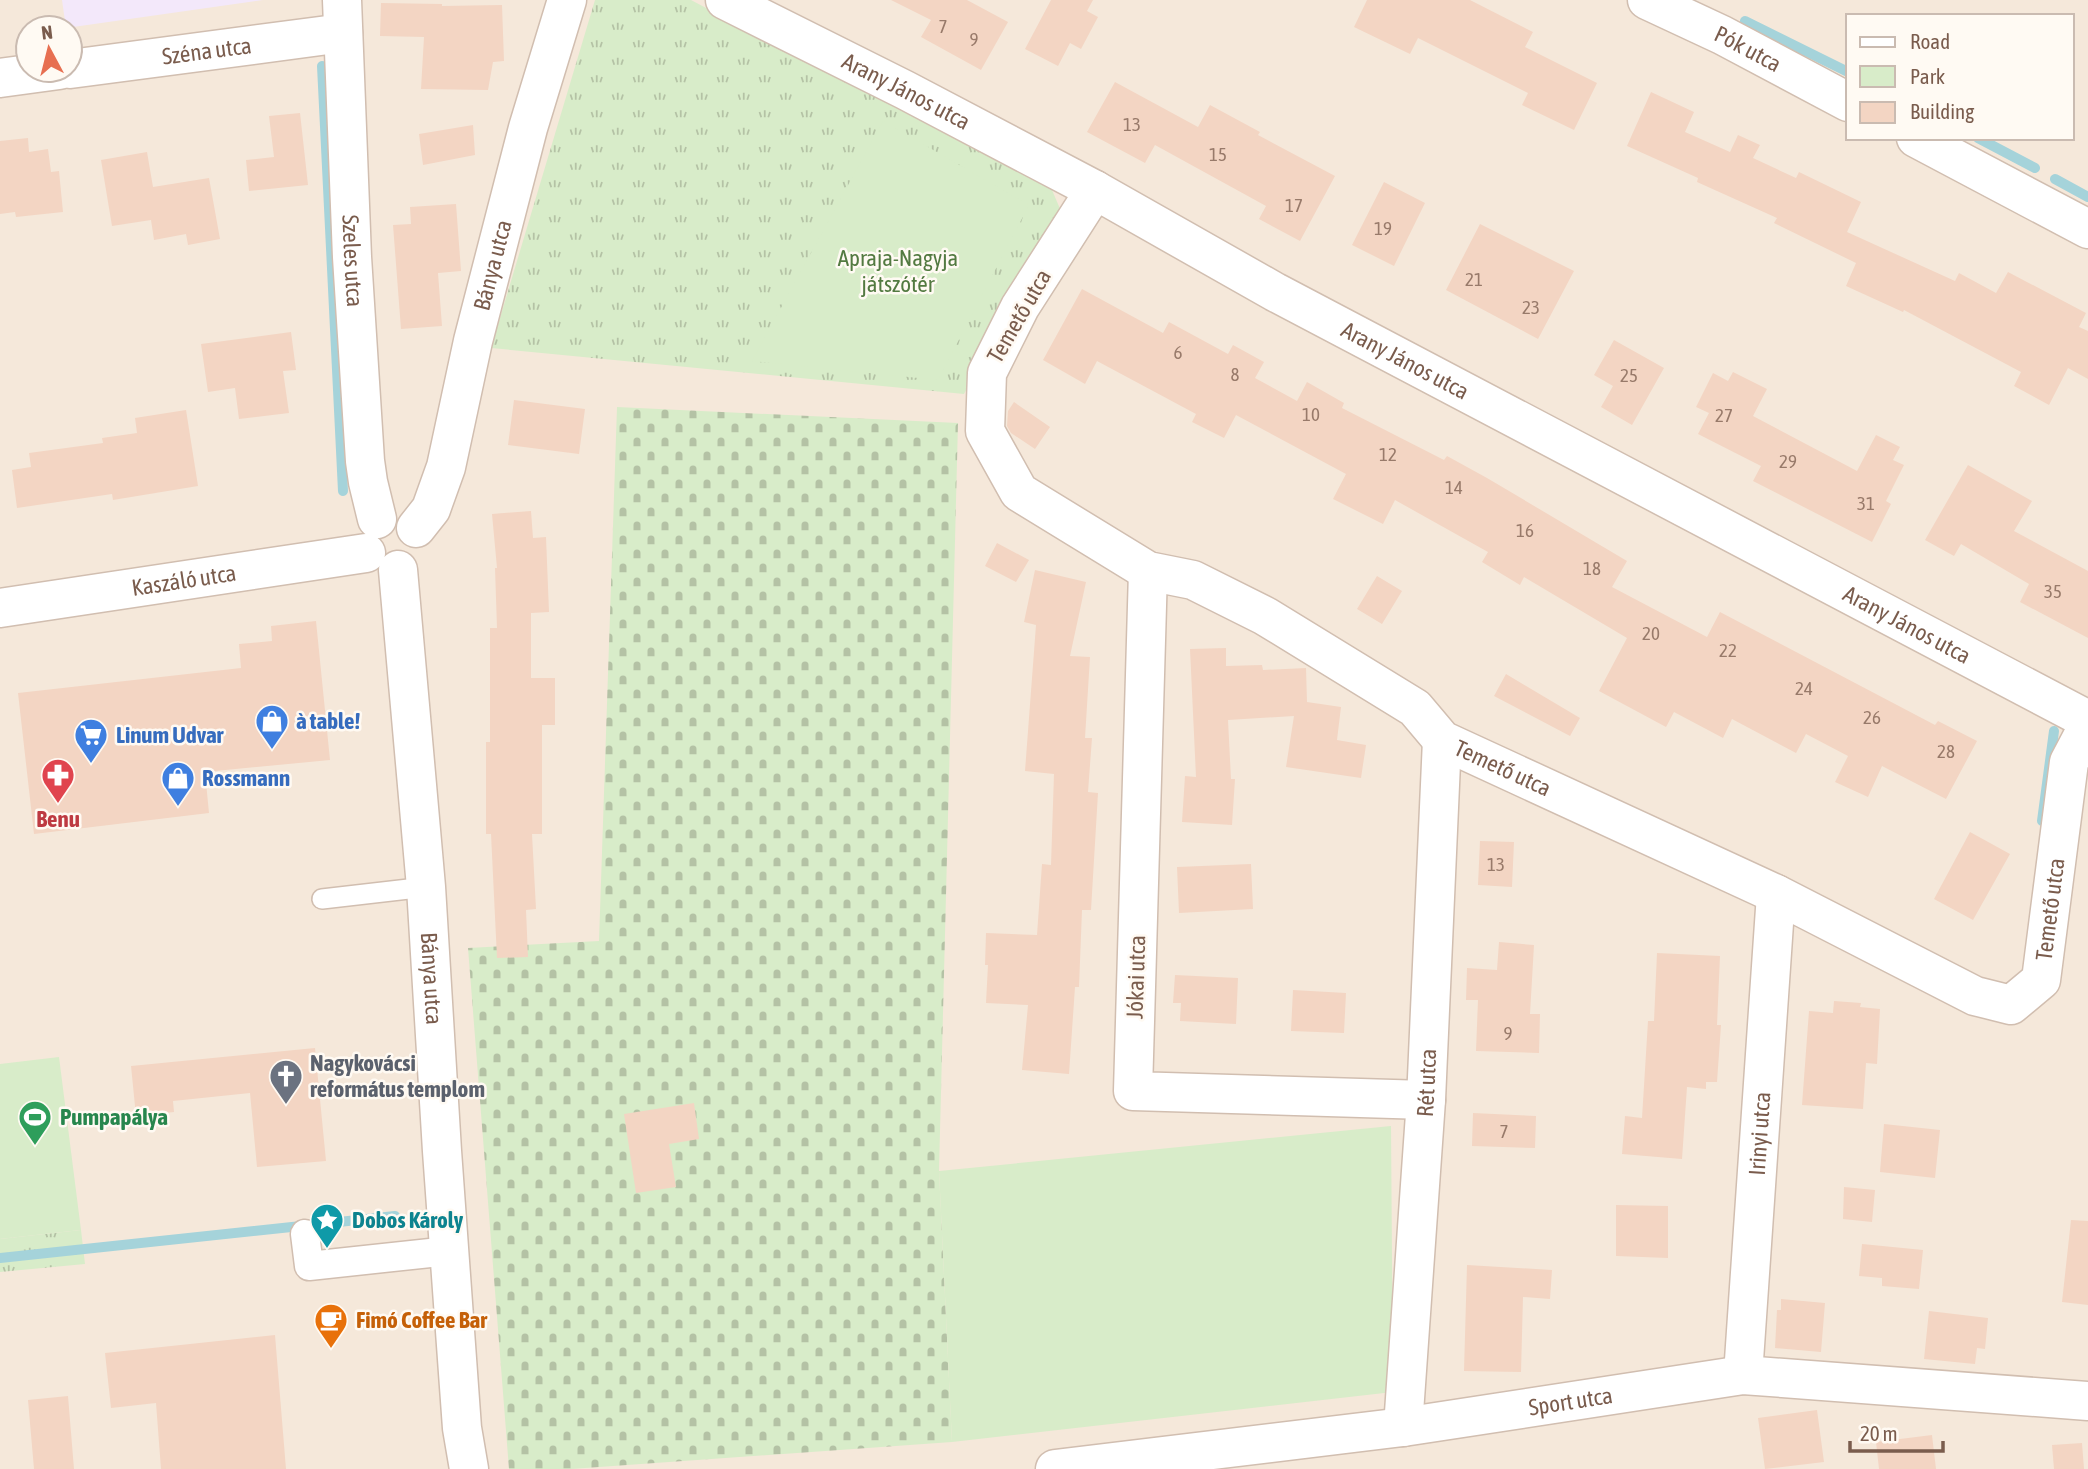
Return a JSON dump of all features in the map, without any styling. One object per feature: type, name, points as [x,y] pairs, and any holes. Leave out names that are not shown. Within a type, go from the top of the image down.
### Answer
[{"type":"street","name":"Bánya utca","points":[[381,547],[407,566],[418,552],[419,536],[416,527],[431,509],[446,467],[473,341],[521,154],[567,0]]},
{"type":"street","name":"Arany János utca","points":[[725,0],[905,90],[1095,190],[1275,292],[2088,720]]},
{"type":"street","name":"Pók utca","points":[[1647,0],[1723,18],[1846,101]]},
{"type":"street","name":"Széna utca","points":[[84,66],[343,17]]},
{"type":"street","name":"Szeles utca","points":[[343,17],[352,257],[365,461],[381,547]]},
{"type":"street","points":[[1920,140],[2088,229]]},
{"type":"street","name":"Temető utca","points":[[1095,190],[1020,307],[987,373],[985,431],[1018,492],[1148,571],[1193,580],[1265,616],[1415,708],[1442,740],[1776,894],[1975,996],[2011,1004],[2041,980],[2069,762],[2088,726]]},
{"type":"street","name":"Bánya utca","points":[[381,547],[426,887],[462,1428],[469,1469]]},
{"type":"street","name":"Kaszáló utca","points":[[0,608],[381,547]]},
{"type":"street","name":"Jókai utca","points":[[1148,571],[1133,1091],[1426,1100]]},
{"type":"street","name":"Rét utca","points":[[1403,1427],[1426,1100],[1442,740]]},
{"type":"street","name":"Irinyi utca","points":[[1743,1375],[1776,894]]},
{"type":"street","points":[[305,1234],[309,1266],[449,1251]]},
{"type":"street","name":"Sport utca","points":[[1055,1469],[1403,1427],[1743,1375],[2088,1401]]},
{"type":"lane","points":[[322,899],[426,887]]},
{"type":"shaded area","points":[[0,0],[2088,0],[2088,1469],[0,1469]]},
{"type":"shaded area","points":[[62,0],[263,0],[84,25],[84,14],[64,14]]},
{"type":"green space","points":[[595,0],[691,0],[1052,190],[1061,211],[964,394],[491,348]]},
{"type":"green space","name":"Apraja-Nagyja játszótér","points":[[883,121],[1029,205],[938,380],[752,361]]},
{"type":"green space","points":[[617,407],[958,423],[939,1171],[952,1442],[571,1469],[509,1469],[468,948],[599,941]]},
{"type":"green space","name":"Pumpapálya","points":[[59,1057],[81,1230],[0,1239],[0,1064]]},
{"type":"green space","points":[[1391,1126],[1393,1392],[952,1442],[939,1171]]},
{"type":"green space","points":[[81,1230],[85,1264],[0,1272],[0,1239]]},
{"type":"building","points":[[891,0],[967,0],[1008,22],[981,70],[921,37],[931,20]]},
{"type":"building","points":[[1051,0],[1093,0],[1087,11],[1098,17],[1081,49],[1070,43],[1058,66],[1025,49]]},
{"type":"building","points":[[1367,0],[1470,0],[1533,32],[1525,47],[1597,83],[1574,130],[1522,105],[1528,93],[1418,38],[1410,54],[1354,27]]},
{"type":"building","points":[[381,3],[502,5],[504,61],[493,62],[488,90],[421,89],[424,37],[380,36]]},
{"type":"building","points":[[1115,82],[1198,127],[1210,105],[1260,132],[1258,135],[1335,176],[1300,241],[1259,219],[1266,206],[1155,145],[1145,163],[1087,132]]},
{"type":"building","points":[[1651,92],[1694,112],[1685,132],[1730,152],[1738,135],[1760,145],[1753,158],[1796,178],[1799,172],[1861,202],[1847,232],[1955,281],[1959,273],[1996,293],[2008,272],[2086,313],[2079,327],[2088,331],[2088,379],[2068,368],[2049,405],[2014,386],[2021,372],[1904,310],[1903,312],[1846,286],[1856,263],[1774,223],[1777,218],[1697,182],[1698,178],[1627,146]]},
{"type":"building","points":[[300,113],[308,185],[249,191],[246,160],[274,157],[269,116]]},
{"type":"building","points":[[473,125],[475,155],[423,165],[419,134]]},
{"type":"building","points":[[28,138],[29,152],[48,149],[51,172],[59,171],[63,212],[16,217],[15,212],[0,214],[0,141]]},
{"type":"building","points":[[147,152],[153,187],[209,178],[220,239],[188,245],[186,234],[154,240],[151,220],[112,226],[101,160]]},
{"type":"building","points":[[1384,182],[1425,203],[1394,266],[1352,245]]},
{"type":"building","points":[[456,204],[461,271],[438,273],[442,326],[401,329],[393,225],[411,224],[410,207]]},
{"type":"building","points":[[1480,224],[1574,271],[1538,339],[1446,290]]},
{"type":"building","points":[[1082,289],[1163,333],[1169,322],[1228,354],[1233,345],[1264,362],[1255,378],[1297,401],[1307,382],[1344,403],[1342,408],[1444,460],[1447,456],[1487,478],[1627,561],[1612,587],[1707,637],[1720,612],[1935,725],[1938,721],[1977,741],[1946,799],[1882,766],[1868,797],[1835,782],[1848,756],[1806,734],[1796,753],[1732,719],[1723,738],[1674,712],[1666,727],[1599,691],[1627,638],[1524,577],[1520,585],[1482,562],[1488,552],[1395,500],[1383,524],[1333,499],[1346,474],[1236,415],[1224,438],[1192,422],[1196,414],[1097,361],[1085,384],[1043,360]]},
{"type":"building","points":[[291,332],[296,370],[283,371],[289,413],[239,419],[235,388],[208,392],[201,344]]},
{"type":"building","points":[[1614,340],[1664,368],[1632,425],[1601,407],[1613,386],[1594,375]]},
{"type":"building","points":[[1733,372],[1767,389],[1753,416],[1857,471],[1876,435],[1900,447],[1893,460],[1904,465],[1886,501],[1891,504],[1872,542],[1753,481],[1761,466],[1698,434],[1709,413],[1696,407],[1713,373],[1728,381]]},
{"type":"building","points":[[514,400],[585,409],[579,454],[508,445]]},
{"type":"building","points":[[1014,402],[1050,427],[1035,449],[1011,433],[1007,426],[1008,411]]},
{"type":"building","points":[[186,410],[198,486],[113,500],[112,494],[17,508],[12,470],[31,467],[29,453],[103,443],[102,438],[137,433],[135,418]]},
{"type":"building","points":[[1968,465],[2032,501],[2014,531],[2088,571],[2088,638],[2020,602],[2029,584],[1961,544],[1954,556],[1925,540]]},
{"type":"building","points":[[531,511],[533,538],[546,537],[549,612],[531,613],[531,678],[555,678],[555,725],[542,725],[542,834],[532,834],[536,909],[526,910],[528,957],[497,958],[491,834],[486,834],[486,742],[490,742],[490,628],[497,628],[497,568],[492,514]]},
{"type":"building","points":[[997,543],[1029,560],[1016,582],[985,566]]},
{"type":"building","points":[[1035,570],[1086,582],[1070,656],[1090,657],[1085,738],[1092,738],[1088,792],[1098,793],[1091,910],[1082,910],[1079,987],[1075,987],[1069,1074],[1022,1070],[1028,1005],[986,1003],[986,933],[1037,935],[1042,864],[1051,865],[1054,774],[1025,771],[1036,625],[1024,622]]},
{"type":"building","points":[[1377,576],[1402,591],[1382,624],[1357,609]]},
{"type":"building","points":[[316,621],[330,760],[205,772],[209,813],[34,834],[18,693],[241,668],[239,644],[272,641],[271,626]]},
{"type":"building","points":[[1226,648],[1226,666],[1262,665],[1263,670],[1306,668],[1307,702],[1341,707],[1337,740],[1366,745],[1361,778],[1286,767],[1294,716],[1228,720],[1231,779],[1235,779],[1232,825],[1182,822],[1185,776],[1196,777],[1190,649]]},
{"type":"building","points":[[1506,674],[1580,718],[1570,736],[1494,696]]},
{"type":"building","points":[[1970,832],[2010,854],[1973,920],[1934,899]]},
{"type":"building","points":[[1480,841],[1514,842],[1512,887],[1478,885]]},
{"type":"building","points":[[1251,864],[1253,909],[1179,913],[1177,867]]},
{"type":"building","points":[[1499,942],[1534,945],[1530,1014],[1540,1014],[1539,1053],[1476,1051],[1478,1000],[1466,1000],[1467,968],[1497,970]]},
{"type":"building","points":[[1657,953],[1720,956],[1717,1025],[1721,1025],[1717,1082],[1706,1082],[1706,1089],[1687,1087],[1682,1159],[1622,1154],[1625,1116],[1642,1118],[1648,1021],[1654,1021]]},
{"type":"building","points":[[1175,975],[1238,978],[1236,1024],[1180,1021],[1181,1003],[1173,1003]]},
{"type":"building","points":[[1293,990],[1346,993],[1344,1033],[1291,1031]]},
{"type":"building","points":[[1834,1001],[1861,1003],[1860,1007],[1880,1009],[1877,1064],[1866,1063],[1863,1109],[1802,1105],[1809,1011],[1833,1013]]},
{"type":"building","name":"Nagykovácsi református templom","points":[[315,1048],[326,1161],[257,1167],[250,1093],[173,1101],[174,1112],[136,1116],[131,1066]]},
{"type":"building","points":[[694,1103],[699,1139],[669,1144],[676,1187],[636,1193],[624,1114]]},
{"type":"building","points":[[1473,1113],[1536,1116],[1535,1148],[1472,1146]]},
{"type":"building","points":[[1884,1124],[1940,1130],[1935,1178],[1880,1172]]},
{"type":"building","points":[[1844,1187],[1875,1190],[1872,1222],[1843,1219]]},
{"type":"building","points":[[1616,1205],[1668,1206],[1668,1258],[1616,1256]]},
{"type":"building","points":[[2071,1220],[2088,1221],[2088,1305],[2062,1302]]},
{"type":"building","points":[[1862,1244],[1923,1250],[1919,1289],[1882,1286],[1882,1278],[1859,1276]]},
{"type":"building","points":[[1467,1265],[1552,1270],[1550,1299],[1523,1297],[1521,1372],[1464,1371]]},
{"type":"building","points":[[1781,1299],[1825,1303],[1821,1352],[1775,1348],[1777,1310],[1781,1310]]},
{"type":"building","points":[[1929,1311],[1988,1318],[1985,1349],[1977,1348],[1975,1364],[1924,1359]]},
{"type":"building","points":[[275,1335],[286,1469],[161,1469],[156,1403],[111,1408],[105,1353]]},
{"type":"building","points":[[68,1396],[74,1469],[34,1469],[28,1400]]},
{"type":"building","points":[[1817,1410],[1824,1462],[1765,1469],[1758,1418]]},
{"type":"building","points":[[1932,1435],[1936,1469],[1879,1469],[1876,1442]]},
{"type":"building","points":[[2082,1443],[2084,1469],[2054,1469],[2052,1445]]},
{"type":"waterway","points":[[1745,21],[1846,71]]},
{"type":"waterway","points":[[322,66],[343,491]]},
{"type":"waterway","points":[[1982,140],[2035,168]]},
{"type":"waterway","points":[[2055,179],[2088,197]]},
{"type":"waterway","points":[[2042,821],[2054,731]]},
{"type":"waterway","points":[[0,1258],[395,1216]]},
{"type":"place","name":"à table!","points":[[272,751]]},
{"type":"place","name":"Linum Udvar","points":[[91,765]]},
{"type":"place","name":"Benu","points":[[58,805]]},
{"type":"place","name":"Rossmann","points":[[178,808]]},
{"type":"place","name":"Nagykovácsi református templom","points":[[286,1106]]},
{"type":"place","name":"Pumpapálya","points":[[35,1147]]},
{"type":"place","name":"Dobos Károly","points":[[327,1250]]},
{"type":"place","name":"Fimó Coffee Bar","points":[[331,1350]]}]
